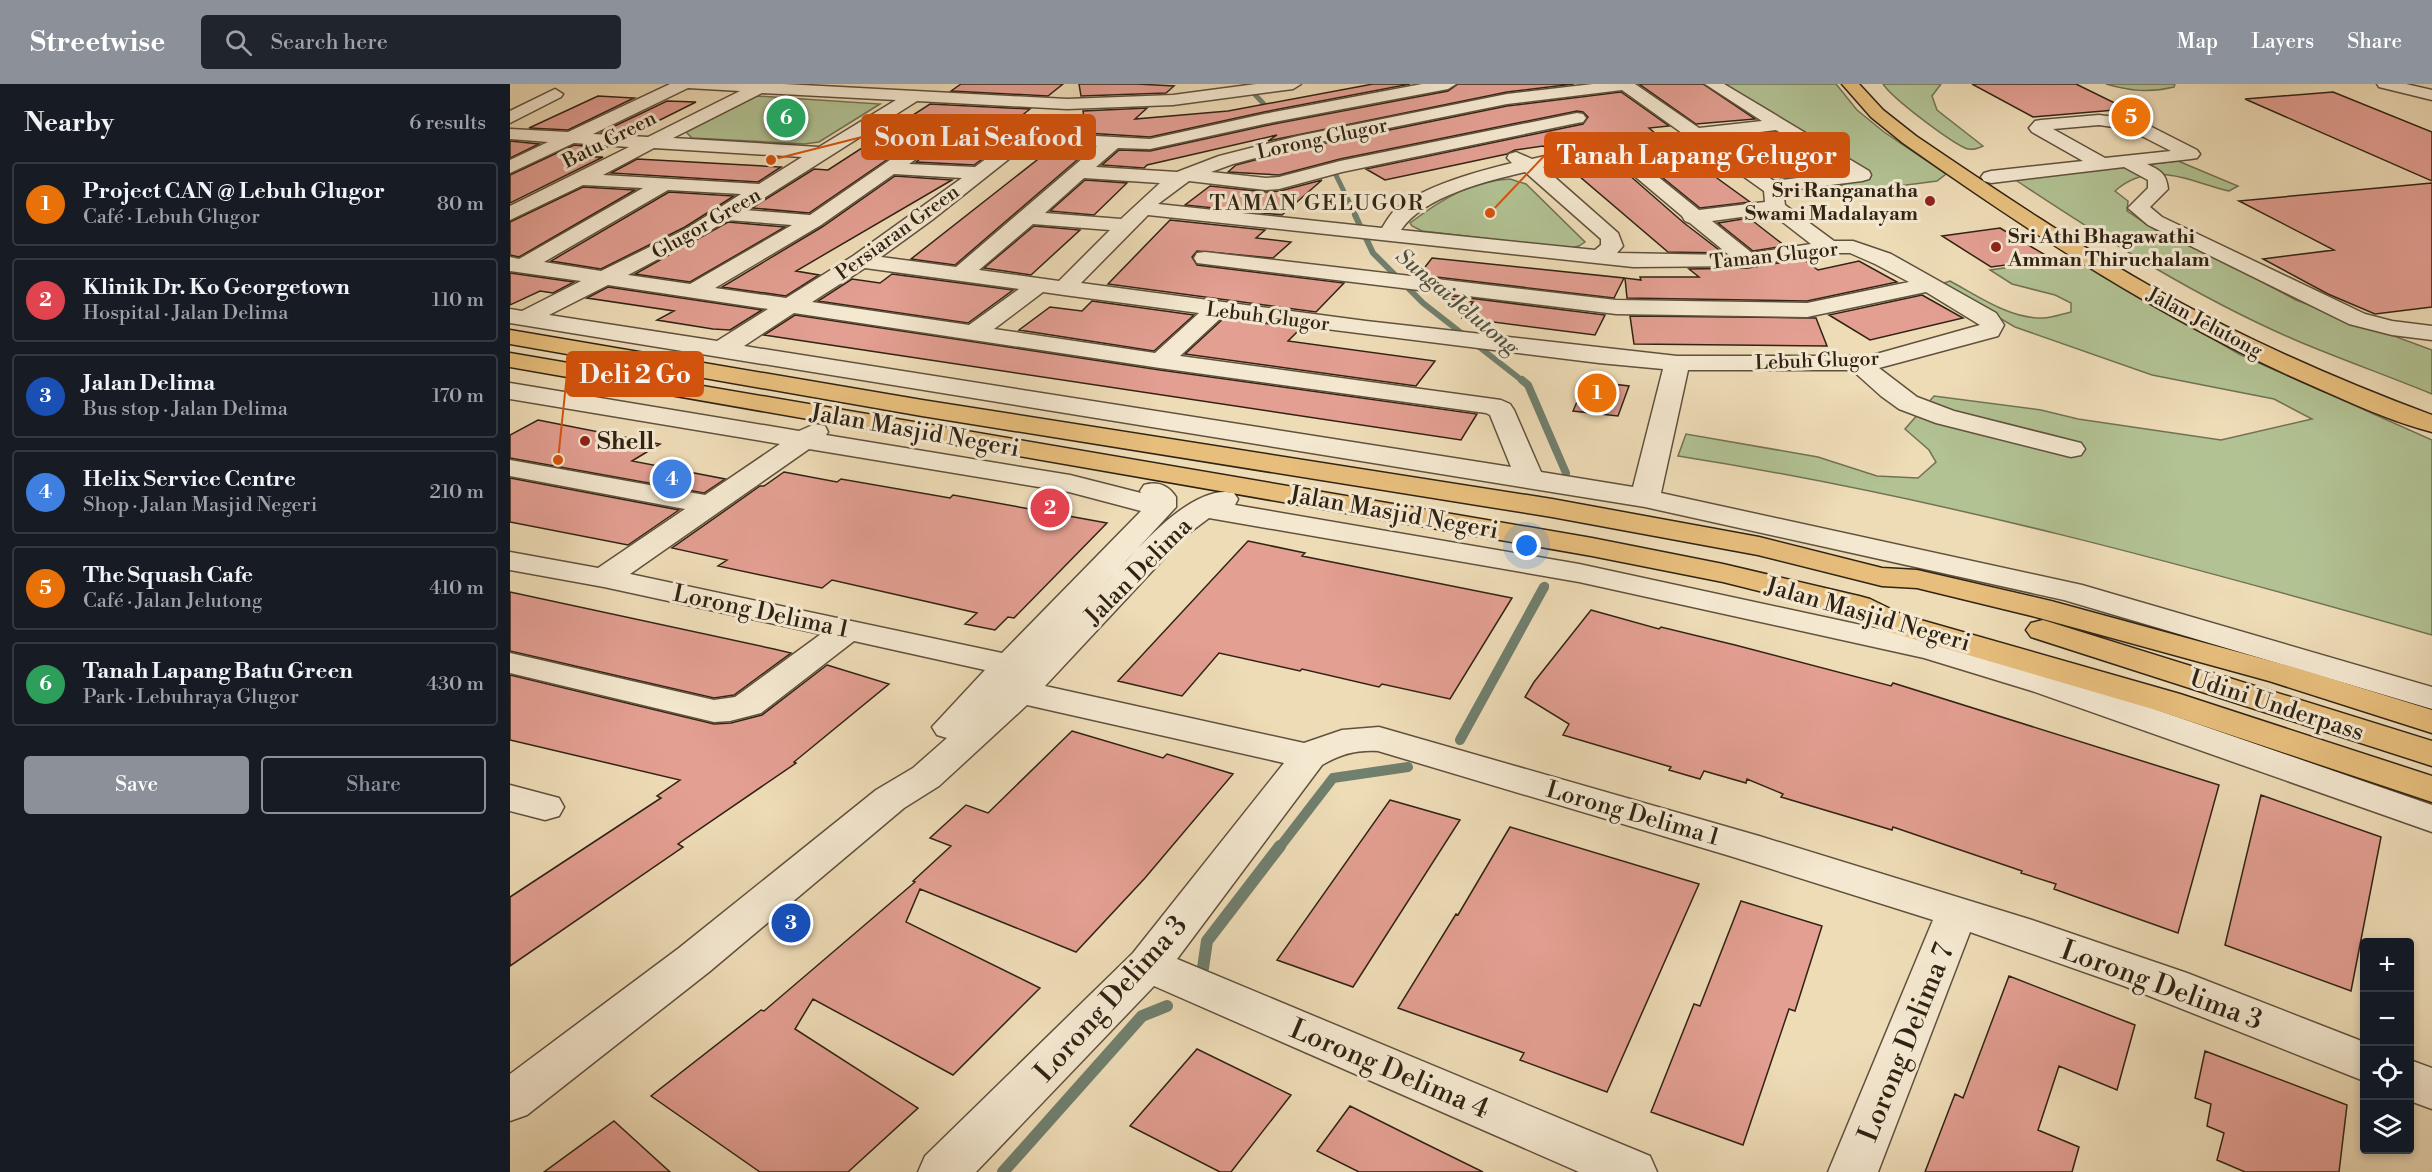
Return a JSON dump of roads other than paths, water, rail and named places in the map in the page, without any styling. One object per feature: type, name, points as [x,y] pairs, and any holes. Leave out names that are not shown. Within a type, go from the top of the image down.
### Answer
[{"type":"main road","name":"Jalan Jelutong","points":[[1850,84],[1860,98],[1891,125],[2080,254],[2162,302],[2305,374],[2432,424]]},
{"type":"main road","name":"Jalan Jelutong","points":[[1870,84],[1906,119],[1991,177],[2122,261],[2204,309],[2282,346],[2432,406]]},
{"type":"main road","name":"Jalan Masjid Negeri","points":[[515,324],[922,408],[1445,492],[1531,491],[1882,577],[1917,579],[2051,610],[2281,674],[2432,722]]},
{"type":"main road","name":"Jalan Masjid Negeri","points":[[510,360],[1593,547],[1723,573],[1859,606],[1891,622],[2168,702],[2432,789]]},
{"type":"main road","name":"Udini Underpass","points":[[1882,577],[1912,594],[2025,624],[2432,754]]},
{"type":"main road","name":"Udini Underpass","points":[[1859,606],[1900,605],[2017,634],[2122,656]]},
{"type":"street","points":[[510,167],[683,84]]},
{"type":"street","points":[[692,84],[1067,104],[1173,100],[1293,84]]},
{"type":"street","points":[[869,125],[1150,144],[1264,119],[1448,84]]},
{"type":"street","points":[[1625,84],[1698,135],[1773,197],[1829,248]]},
{"type":"street","name":"Lorong Glugor","points":[[1064,288],[1158,193],[1182,177],[1226,160],[1298,141],[1414,118],[1539,88],[1625,84]]},
{"type":"street","points":[[1692,217],[1862,175],[1713,84]]},
{"type":"street","points":[[2385,84],[2432,95]]},
{"type":"street","name":"Batu Green","points":[[510,214],[759,88]]},
{"type":"street","points":[[1539,88],[1613,146],[1692,217],[1748,260]]},
{"type":"street","points":[[528,90],[559,89]]},
{"type":"street","points":[[514,114],[559,89]]},
{"type":"street","points":[[1398,93],[1441,112]]},
{"type":"street","name":"Glugor Green","points":[[515,324],[607,278],[724,214],[912,97]]},
{"type":"street","name":"Persiaran Green","points":[[720,350],[861,261],[925,216],[1067,104]]},
{"type":"street","points":[[1414,118],[1529,165],[1611,237],[1612,246],[1599,259]]},
{"type":"street","points":[[1081,172],[1266,184],[1577,118]]},
{"type":"street","points":[[1991,177],[2191,154],[2124,122],[2099,120],[2038,127],[2102,164]]},
{"type":"street","points":[[1382,234],[1401,215],[1424,199],[1492,174],[1613,146],[1780,124]]},
{"type":"street","points":[[694,291],[814,221],[886,164],[947,129]]},
{"type":"street","points":[[510,134],[819,155],[850,160]]},
{"type":"street","points":[[960,274],[1028,218],[1112,143]]},
{"type":"street","points":[[2128,162],[2157,177],[2158,189],[2138,208],[2155,221],[2356,319],[2392,328],[2432,333]]},
{"type":"street","points":[[886,164],[978,173]]},
{"type":"street","points":[[580,179],[763,190]]},
{"type":"street","points":[[516,265],[664,184]]},
{"type":"street","points":[[520,187],[559,189]]},
{"type":"street","name":"Taman Glugor","points":[[1142,208],[1221,238],[1340,230],[1599,259],[1616,308],[1748,260],[1829,248],[1853,248],[1867,252],[1988,318],[1992,325],[1990,331]]},
{"type":"street","points":[[724,214],[814,221]]},
{"type":"street","points":[[1028,218],[1126,225]]},
{"type":"street","points":[[1167,302],[1221,238],[1382,279],[1616,308],[1807,310],[1929,285]]},
{"type":"street","name":"Lebuh Glugor","points":[[861,261],[1504,345],[1616,308],[1677,363],[1879,361],[1990,331]]},
{"type":"street","points":[[516,265],[1160,361],[1492,406],[1501,410],[1531,491]]},
{"type":"street","points":[[974,333],[1038,285]]},
{"type":"street","points":[[1160,361],[1217,309]]},
{"type":"street","points":[[515,324],[720,350],[1463,467],[1492,472],[1531,491],[1645,498],[2071,592],[2432,698]]},
{"type":"street","points":[[1645,498],[1677,363]]},
{"type":"street","points":[[1857,363],[1908,403],[1945,417],[2071,449]]},
{"type":"street","points":[[547,396],[587,374]]},
{"type":"street","points":[[510,391],[806,438],[1070,484],[1161,507]]},
{"type":"street","points":[[604,578],[838,417]]},
{"type":"street","name":"Jalan Delima","points":[[510,1101],[694,960],[890,799],[926,777],[1016,679],[1161,507],[1162,497],[1153,490],[1084,471],[1056,454]]},
{"type":"street","points":[[1445,492],[1463,467]]},
{"type":"street","points":[[510,468],[712,505]]},
{"type":"street","name":"Jalan Delima","points":[[1016,679],[1174,530],[1203,507],[1218,501],[1268,491]]},
{"type":"street","points":[[1203,507],[1579,573],[1932,650],[2044,683],[2432,819]]},
{"type":"street","name":"Lorong Delima 1","points":[[510,561],[604,578],[849,629],[1016,679],[1309,756],[1330,744],[1358,739],[1379,739],[1811,865],[1957,912]]},
{"type":"street","points":[[510,663],[714,711],[730,710],[748,705],[764,695],[849,629]]},
{"type":"street","name":"Lorong Delima 3","points":[[943,1172],[1148,965],[1309,756]]},
{"type":"street","name":"Lorong Delima 3","points":[[1957,912],[2110,963],[2360,1060]]},
{"type":"street","name":"Lorong Delima 7","points":[[1853,1172],[1957,912]]},
{"type":"street","name":"Lorong Delima 4","points":[[1148,965],[1632,1172]]},
{"type":"street","points":[[2414,1082],[2432,1089]]},
{"type":"waterway","name":"Sungai Jelutong","points":[[1245,84],[1278,119]]},
{"type":"waterway","name":"Sungai Jelutong","points":[[1330,163],[1356,216]]},
{"type":"waterway","name":"Sungai Jelutong","points":[[1355,215],[1373,253],[1423,303],[1524,382]]},
{"type":"waterway","name":"Sungai Jelutong","points":[[1522,380],[1528,385],[1566,473]]},
{"type":"waterway","name":"Sungai Jelutong","points":[[1460,740],[1544,587]]},
{"type":"waterway","points":[[1279,848],[1333,778],[1408,767]]},
{"type":"waterway","points":[[1203,968],[1207,941],[1280,846]]},
{"type":"waterway","points":[[1003,1172],[1142,1016],[1167,1006]]},
{"type":"place","name":"The Squash Cafe","points":[[2131,117]]},
{"type":"place","name":"Tanah Lapang Batu Green","points":[[786,118]]},
{"type":"place","name":"Soon Lai Seafood","points":[[771,160]]},
{"type":"place","name":"Sri Ranganatha Swami Madalayam","points":[[1930,201]]},
{"type":"place","name":"Tanah Lapang Gelugor","points":[[1490,213]]},
{"type":"place","name":"Sri Athi Bhagawathi Amman Thiruchalam","points":[[1996,247]]},
{"type":"place","name":"Project CAN @ Lebuh Glugor","points":[[1597,393]]},
{"type":"place","name":"Shell","points":[[585,441]]},
{"type":"place","name":"Deli 2 Go","points":[[558,460]]},
{"type":"place","name":"Helix Service Centre","points":[[672,479]]},
{"type":"place","name":"Klinik Dr. Ko Georgetown","points":[[1050,508]]},
{"type":"place","name":"Jalan Delima","points":[[791,923]]},
{"type":"district","name":"TAMAN GELUGOR","points":[[1317,202]]}]
